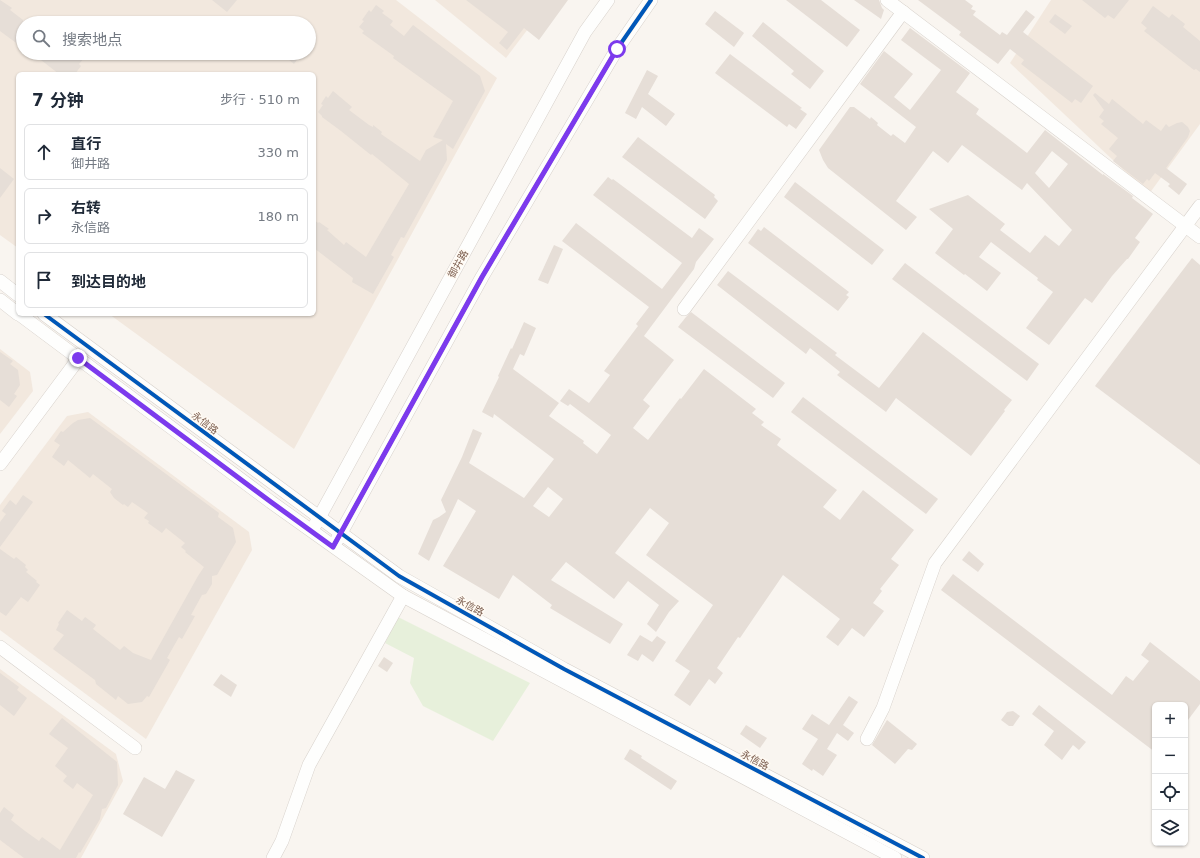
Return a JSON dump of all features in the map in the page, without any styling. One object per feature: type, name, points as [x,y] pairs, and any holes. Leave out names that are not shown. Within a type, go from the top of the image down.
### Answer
[{"type":"street","name":"御井路","points":[[312,532],[585,32],[608,0]]},
{"type":"street","points":[[333,547],[482,277],[617,49],[651,0]]},
{"type":"street","points":[[886,0],[1200,237]]},
{"type":"street","points":[[684,309],[903,12]]},
{"type":"street","points":[[868,739],[882,708],[935,563],[1200,206]]},
{"type":"street","points":[[0,282],[16,294]]},
{"type":"street","name":"永信路","points":[[0,300],[16,312]]},
{"type":"street","name":"永信路","points":[[21,316],[312,532],[403,596],[895,858]]},
{"type":"street","name":"永信路","points":[[47,316],[398,576],[564,669],[923,858]]},
{"type":"street","points":[[0,464],[78,358]]},
{"type":"street","points":[[273,858],[282,841],[310,765],[403,596]]},
{"type":"street","points":[[0,647],[135,748]]},
{"type":"shaded area","points":[[0,0],[396,0],[497,78],[294,449],[112,316],[316,316],[316,72],[16,72],[16,247],[0,235]]},
{"type":"shaded area","points":[[435,0],[550,0],[506,58]]},
{"type":"shaded area","points":[[1051,0],[1200,0],[1200,124],[1149,194],[1010,63]]},
{"type":"shaded area","points":[[0,349],[30,372],[33,391],[0,434]]},
{"type":"shaded area","points":[[88,412],[249,532],[252,550],[146,739],[0,630],[0,505],[67,416]]},
{"type":"shaded area","points":[[0,669],[116,754],[123,781],[81,858],[0,858]]},
{"type":"green space","points":[[398,617],[530,683],[493,741],[423,706],[410,683],[414,658],[385,643]]},
{"type":"building","points":[[0,0],[12,8],[10,10],[18,16],[16,16],[16,43],[0,31]]},
{"type":"building","points":[[212,0],[237,0],[227,12]]},
{"type":"building","points":[[466,0],[568,0],[539,40],[524,28],[507,50],[499,43],[508,32]]},
{"type":"building","points":[[786,0],[821,0],[860,30],[847,47]]},
{"type":"building","points":[[854,0],[879,0],[884,10],[881,19]]},
{"type":"building","points":[[918,0],[965,0],[973,6],[971,9],[976,11],[973,15],[1000,35],[1002,32],[1007,35],[1026,10],[1035,17],[1023,32],[1093,86],[1081,103],[1075,99],[1072,103],[1021,64],[1024,60],[1010,49],[998,64],[959,35],[961,32]]},
{"type":"building","points":[[1082,0],[1129,0],[1114,19],[1108,15],[1105,18]]},
{"type":"building","points":[[376,5],[384,11],[382,13],[393,21],[390,25],[404,36],[413,25],[480,76],[485,91],[453,149],[446,144],[447,160],[404,238],[401,237],[391,255],[394,257],[373,294],[352,282],[353,278],[316,250],[316,222],[329,229],[327,230],[344,245],[346,242],[366,257],[409,184],[322,117],[318,112],[323,105],[321,104],[326,96],[328,98],[333,91],[352,107],[349,110],[369,125],[373,127],[373,125],[382,132],[381,134],[420,161],[426,150],[443,140],[433,137],[453,101],[393,58],[394,56],[362,33],[364,31],[359,27],[364,21],[362,20],[369,10],[371,12]]},
{"type":"building","points":[[1153,6],[1169,18],[1172,14],[1185,24],[1183,27],[1200,41],[1200,72],[1196,69],[1194,70],[1144,31],[1147,28],[1141,23]]},
{"type":"building","points":[[715,11],[744,33],[734,47],[705,24]]},
{"type":"building","points":[[1055,14],[1072,26],[1065,34],[1049,22]]},
{"type":"building","points":[[763,22],[824,71],[810,89],[791,74],[794,71],[752,36]]},
{"type":"building","points":[[910,28],[970,73],[956,92],[979,109],[976,114],[1027,153],[1045,130],[1103,175],[1133,196],[1132,198],[1153,214],[1135,238],[1140,242],[1128,259],[1112,276],[1092,303],[1085,298],[1049,345],[1026,328],[1053,292],[1037,280],[1038,278],[991,242],[979,257],[1001,273],[987,291],[935,253],[953,229],[929,209],[968,195],[1005,224],[1000,230],[1030,253],[1045,235],[1059,246],[1072,230],[1027,183],[1022,190],[962,145],[948,163],[933,151],[896,201],[917,217],[906,230],[828,168],[823,160],[819,150],[850,107],[854,107],[870,119],[871,117],[878,123],[877,125],[891,136],[893,134],[905,143],[916,127],[860,84],[884,51],[913,74],[894,97],[910,110],[941,70],[901,40]],"holes":[[[1052,151],[1068,164],[1049,188],[1035,173]]]},
{"type":"building","points":[[730,54],[802,108],[800,109],[807,114],[796,129],[789,124],[787,127],[715,73]]},
{"type":"building","points":[[41,60],[82,60],[79,64],[81,66],[76,72],[56,72]]},
{"type":"building","points":[[289,60],[297,60],[294,64]]},
{"type":"building","points":[[647,70],[658,76],[648,94],[675,114],[666,126],[642,107],[636,119],[625,113]]},
{"type":"building","points":[[1095,93],[1109,104],[1112,99],[1143,124],[1146,120],[1161,131],[1166,124],[1169,127],[1182,122],[1188,127],[1190,131],[1188,137],[1166,168],[1187,184],[1179,195],[1168,186],[1170,184],[1155,173],[1149,181],[1147,179],[1143,184],[1113,161],[1117,156],[1109,149],[1118,138],[1101,124],[1104,121],[1099,117],[1104,110],[1093,95]]},
{"type":"building","points":[[638,137],[715,195],[714,197],[718,201],[705,219],[622,157]]},
{"type":"building","points":[[0,168],[14,179],[0,198]]},
{"type":"building","points":[[608,177],[612,180],[613,179],[692,238],[699,228],[714,239],[696,262],[694,269],[644,336],[674,360],[643,400],[650,406],[633,428],[648,440],[704,369],[756,409],[752,413],[764,422],[761,425],[781,439],[777,445],[837,490],[823,507],[840,520],[863,490],[914,530],[891,559],[899,565],[880,589],[882,591],[873,603],[884,611],[864,637],[852,628],[838,646],[826,637],[840,619],[783,575],[740,638],[738,637],[717,668],[723,673],[715,684],[709,679],[690,706],[674,695],[690,671],[675,661],[713,605],[646,555],[669,523],[650,508],[615,553],[679,601],[669,612],[656,632],[647,624],[659,605],[628,581],[614,599],[566,562],[551,580],[623,624],[610,644],[550,608],[552,605],[513,575],[499,599],[443,566],[476,511],[458,499],[429,561],[418,554],[433,520],[446,512],[441,500],[462,457],[473,429],[482,433],[469,463],[524,498],[554,459],[494,414],[493,418],[482,412],[524,322],[536,328],[524,356],[520,354],[513,369],[559,403],[549,416],[584,441],[583,443],[597,454],[611,435],[570,404],[568,406],[560,401],[569,389],[589,403],[610,375],[604,371],[638,326],[636,324],[649,307],[562,241],[576,223],[662,289],[682,263],[593,195]],"holes":[[[548,487],[563,499],[549,517],[533,506]]]},
{"type":"building","points":[[795,182],[884,250],[872,265],[784,197]]},
{"type":"building","points":[[764,227],[849,292],[846,295],[849,297],[838,311],[748,243],[758,229],[761,231]]},
{"type":"building","points":[[554,245],[563,249],[548,284],[538,280]]},
{"type":"building","points":[[1192,258],[1200,265],[1200,465],[1095,386]]},
{"type":"building","points":[[905,263],[1039,364],[1027,381],[892,279]]},
{"type":"building","points":[[728,271],[837,353],[835,355],[879,388],[923,332],[1012,400],[971,456],[896,398],[886,412],[837,375],[840,372],[810,348],[806,354],[717,285]]},
{"type":"building","points":[[691,312],[785,383],[773,398],[678,327]]},
{"type":"building","points":[[0,352],[13,361],[10,364],[18,370],[20,385],[14,394],[17,396],[9,407],[0,400]]},
{"type":"building","points":[[803,397],[938,499],[926,514],[791,412]]},
{"type":"building","points":[[90,418],[219,513],[218,517],[233,528],[236,542],[217,575],[212,576],[212,584],[206,594],[202,595],[191,615],[195,616],[182,639],[179,637],[167,658],[170,660],[149,697],[147,696],[142,702],[128,704],[118,696],[116,700],[96,684],[95,680],[53,649],[64,635],[56,630],[59,624],[58,623],[67,610],[82,621],[85,617],[96,625],[93,629],[120,650],[124,646],[133,653],[151,660],[204,567],[181,547],[185,543],[166,528],[162,533],[148,523],[149,521],[144,518],[148,513],[132,502],[128,507],[124,504],[123,505],[114,498],[110,492],[112,489],[93,474],[90,478],[68,460],[64,466],[52,457],[60,445],[54,441],[61,431],[63,432],[78,420]]},
{"type":"building","points":[[23,495],[33,502],[0,547],[0,522],[6,514],[2,511],[10,500],[16,505]]},
{"type":"building","points":[[0,549],[14,559],[16,557],[26,565],[25,567],[28,570],[26,572],[40,585],[28,602],[21,597],[6,616],[0,612]]},
{"type":"building","points":[[969,551],[984,564],[978,572],[962,560]]},
{"type":"building","points":[[953,574],[1112,695],[1126,676],[1133,681],[1149,661],[1141,655],[1150,642],[1200,681],[1200,704],[1188,720],[1188,702],[1152,702],[1152,750],[941,590]]},
{"type":"building","points":[[640,635],[652,642],[657,636],[666,642],[653,662],[642,654],[638,661],[627,655]]},
{"type":"building","points":[[384,657],[393,663],[387,672],[378,666]]},
{"type":"building","points":[[0,673],[19,687],[17,690],[27,698],[14,716],[0,705]]},
{"type":"building","points":[[221,674],[237,685],[231,697],[213,685]]},
{"type":"building","points":[[849,696],[858,702],[843,725],[854,733],[848,741],[837,733],[827,749],[837,755],[823,776],[802,764],[818,739],[802,729],[812,714],[829,725]]},
{"type":"building","points":[[1039,705],[1086,742],[1079,750],[1073,745],[1062,760],[1044,745],[1054,731],[1032,714]]},
{"type":"building","points":[[1013,711],[1020,716],[1013,726],[1009,726],[1001,720],[1007,712]]},
{"type":"building","points":[[62,718],[117,762],[118,785],[106,808],[102,809],[100,819],[76,858],[24,858],[0,840],[0,813],[4,807],[14,815],[11,820],[25,831],[39,841],[42,837],[60,850],[93,795],[77,783],[73,789],[63,781],[67,776],[55,766],[68,748],[49,734]]},
{"type":"building","points":[[887,720],[917,744],[912,750],[908,749],[895,764],[872,745]]},
{"type":"building","points":[[746,725],[767,738],[760,748],[740,734]]},
{"type":"building","points":[[630,749],[642,756],[641,758],[677,781],[671,790],[624,759]]},
{"type":"building","points":[[176,770],[195,780],[162,837],[123,814],[144,777],[165,789]]},
{"type":"cycle path","points":[[333,547],[482,277],[617,49],[651,0]]},
{"type":"cycle path","points":[[47,316],[399,576],[564,669],[923,858]]},
{"type":"route","points":[[78,358],[333,547],[482,277],[617,49]]}]
